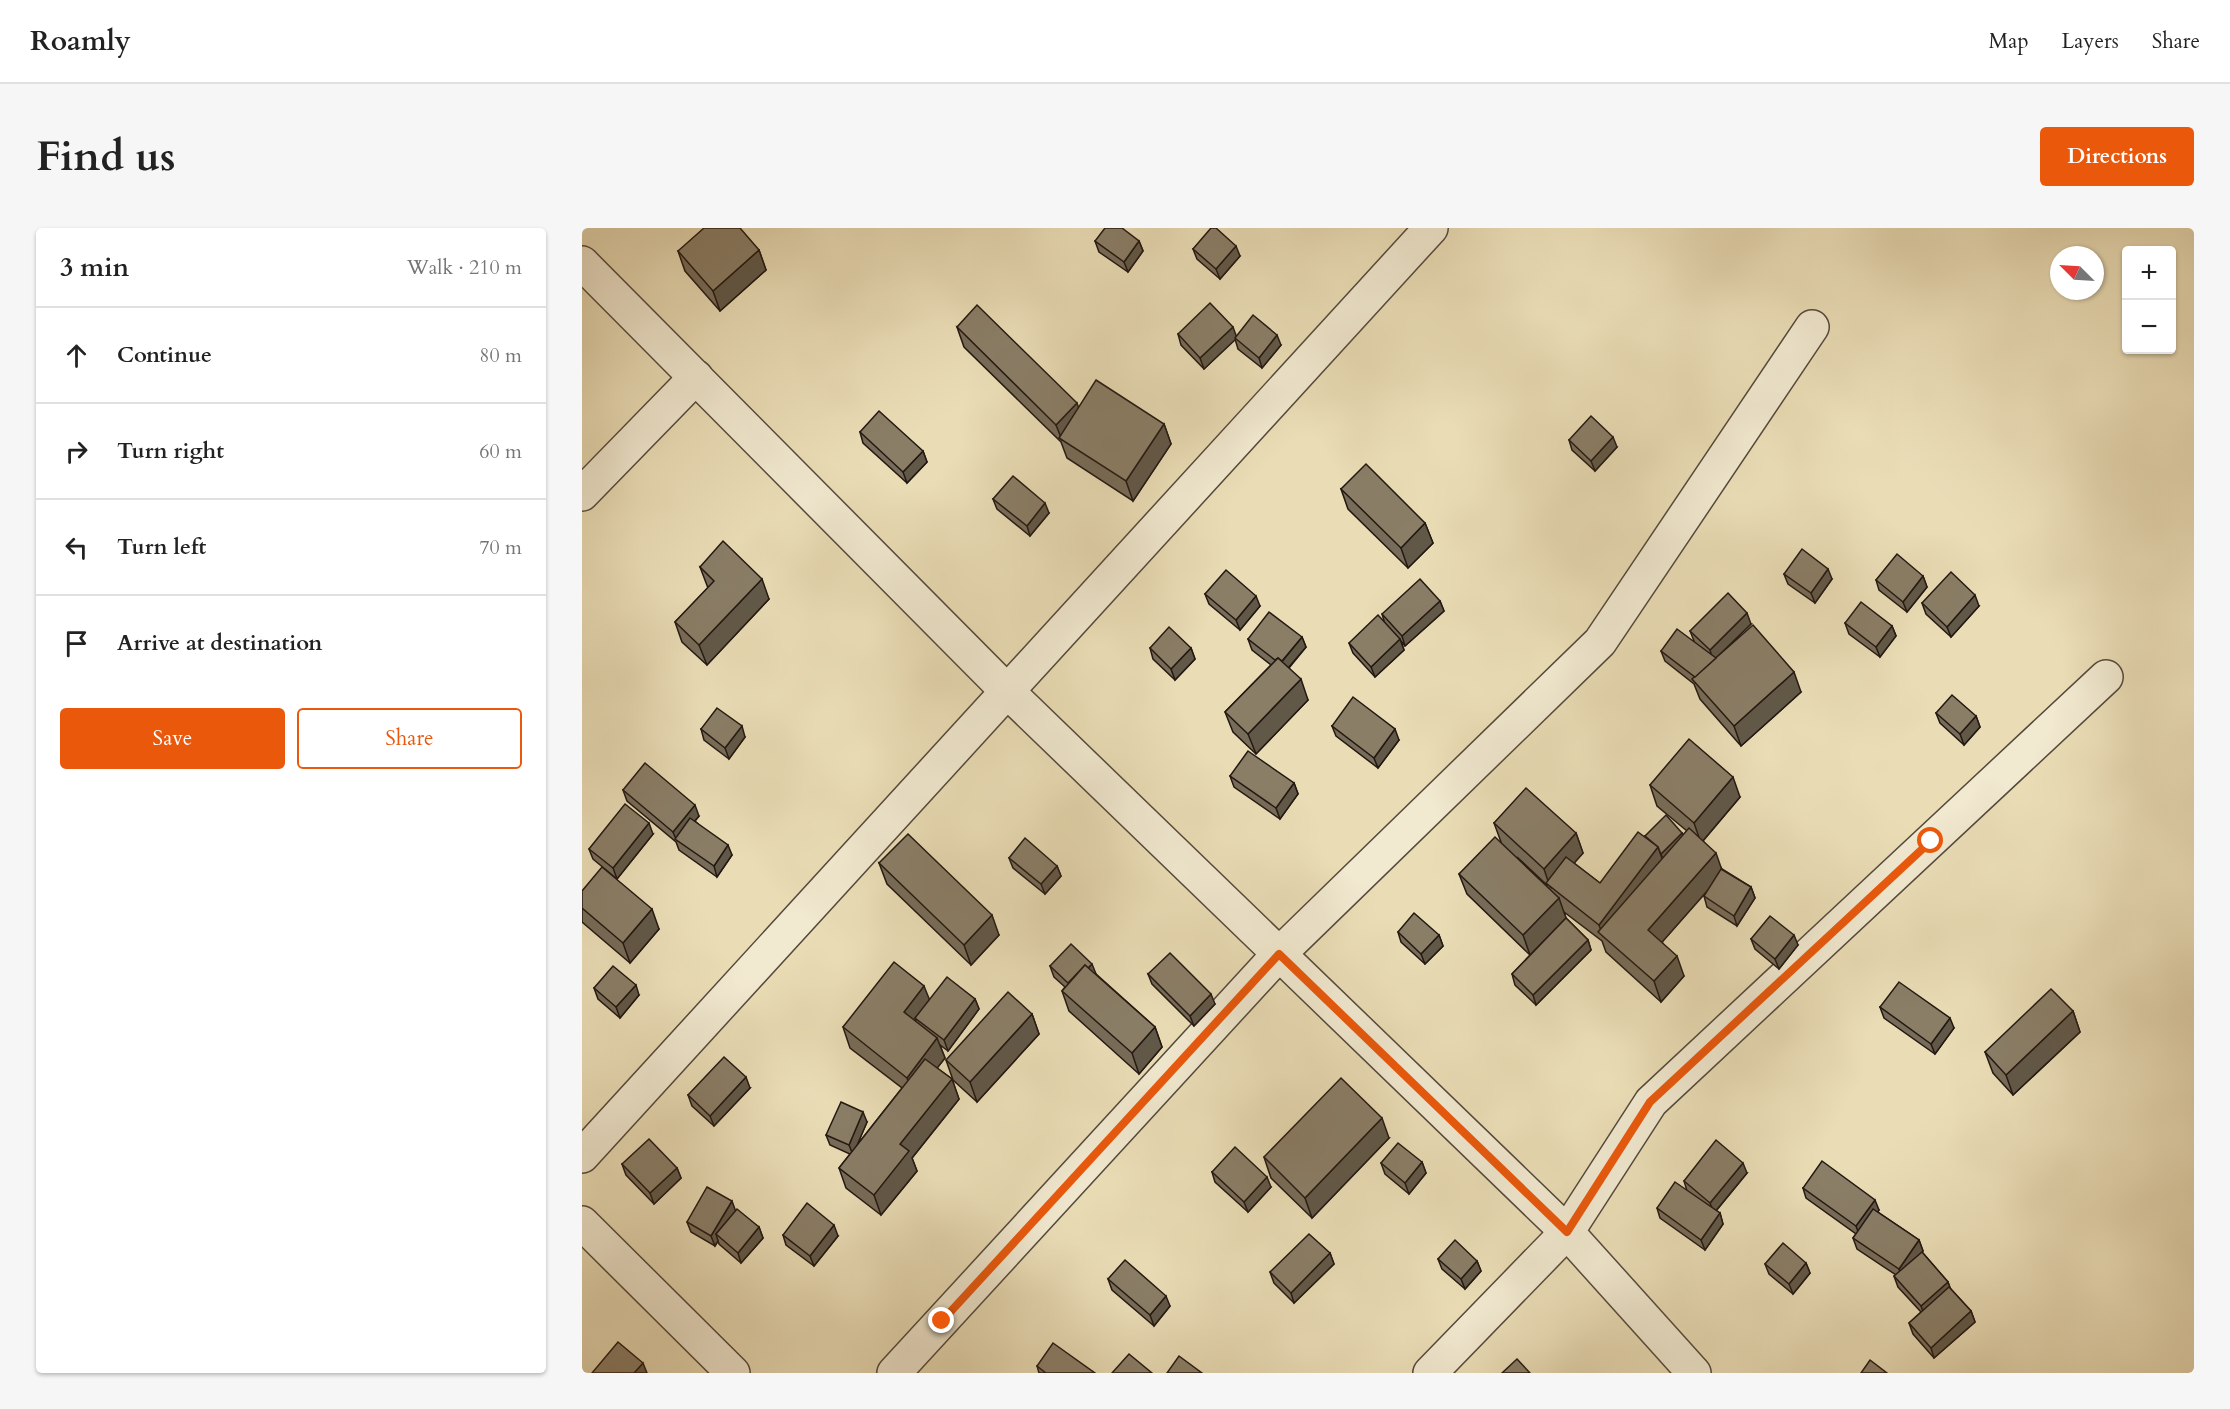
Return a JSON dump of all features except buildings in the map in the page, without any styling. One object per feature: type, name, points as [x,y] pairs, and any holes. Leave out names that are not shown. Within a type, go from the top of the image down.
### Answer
[{"type":"street","points":[[582,1156],[1431,228]]},
{"type":"street","points":[[582,262],[1007,691],[1567,1232],[1694,1373]]},
{"type":"street","points":[[894,1373],[1279,954],[1600,642],[1812,327]]},
{"type":"street","points":[[582,494],[696,377]]},
{"type":"street","points":[[1430,1373],[1567,1232],[1650,1102],[2106,677]]},
{"type":"street","points":[[582,1223],[733,1373]]},
{"type":"route","points":[[942,1321],[1279,954],[1567,1232],[1650,1102],[1931,841]]}]
